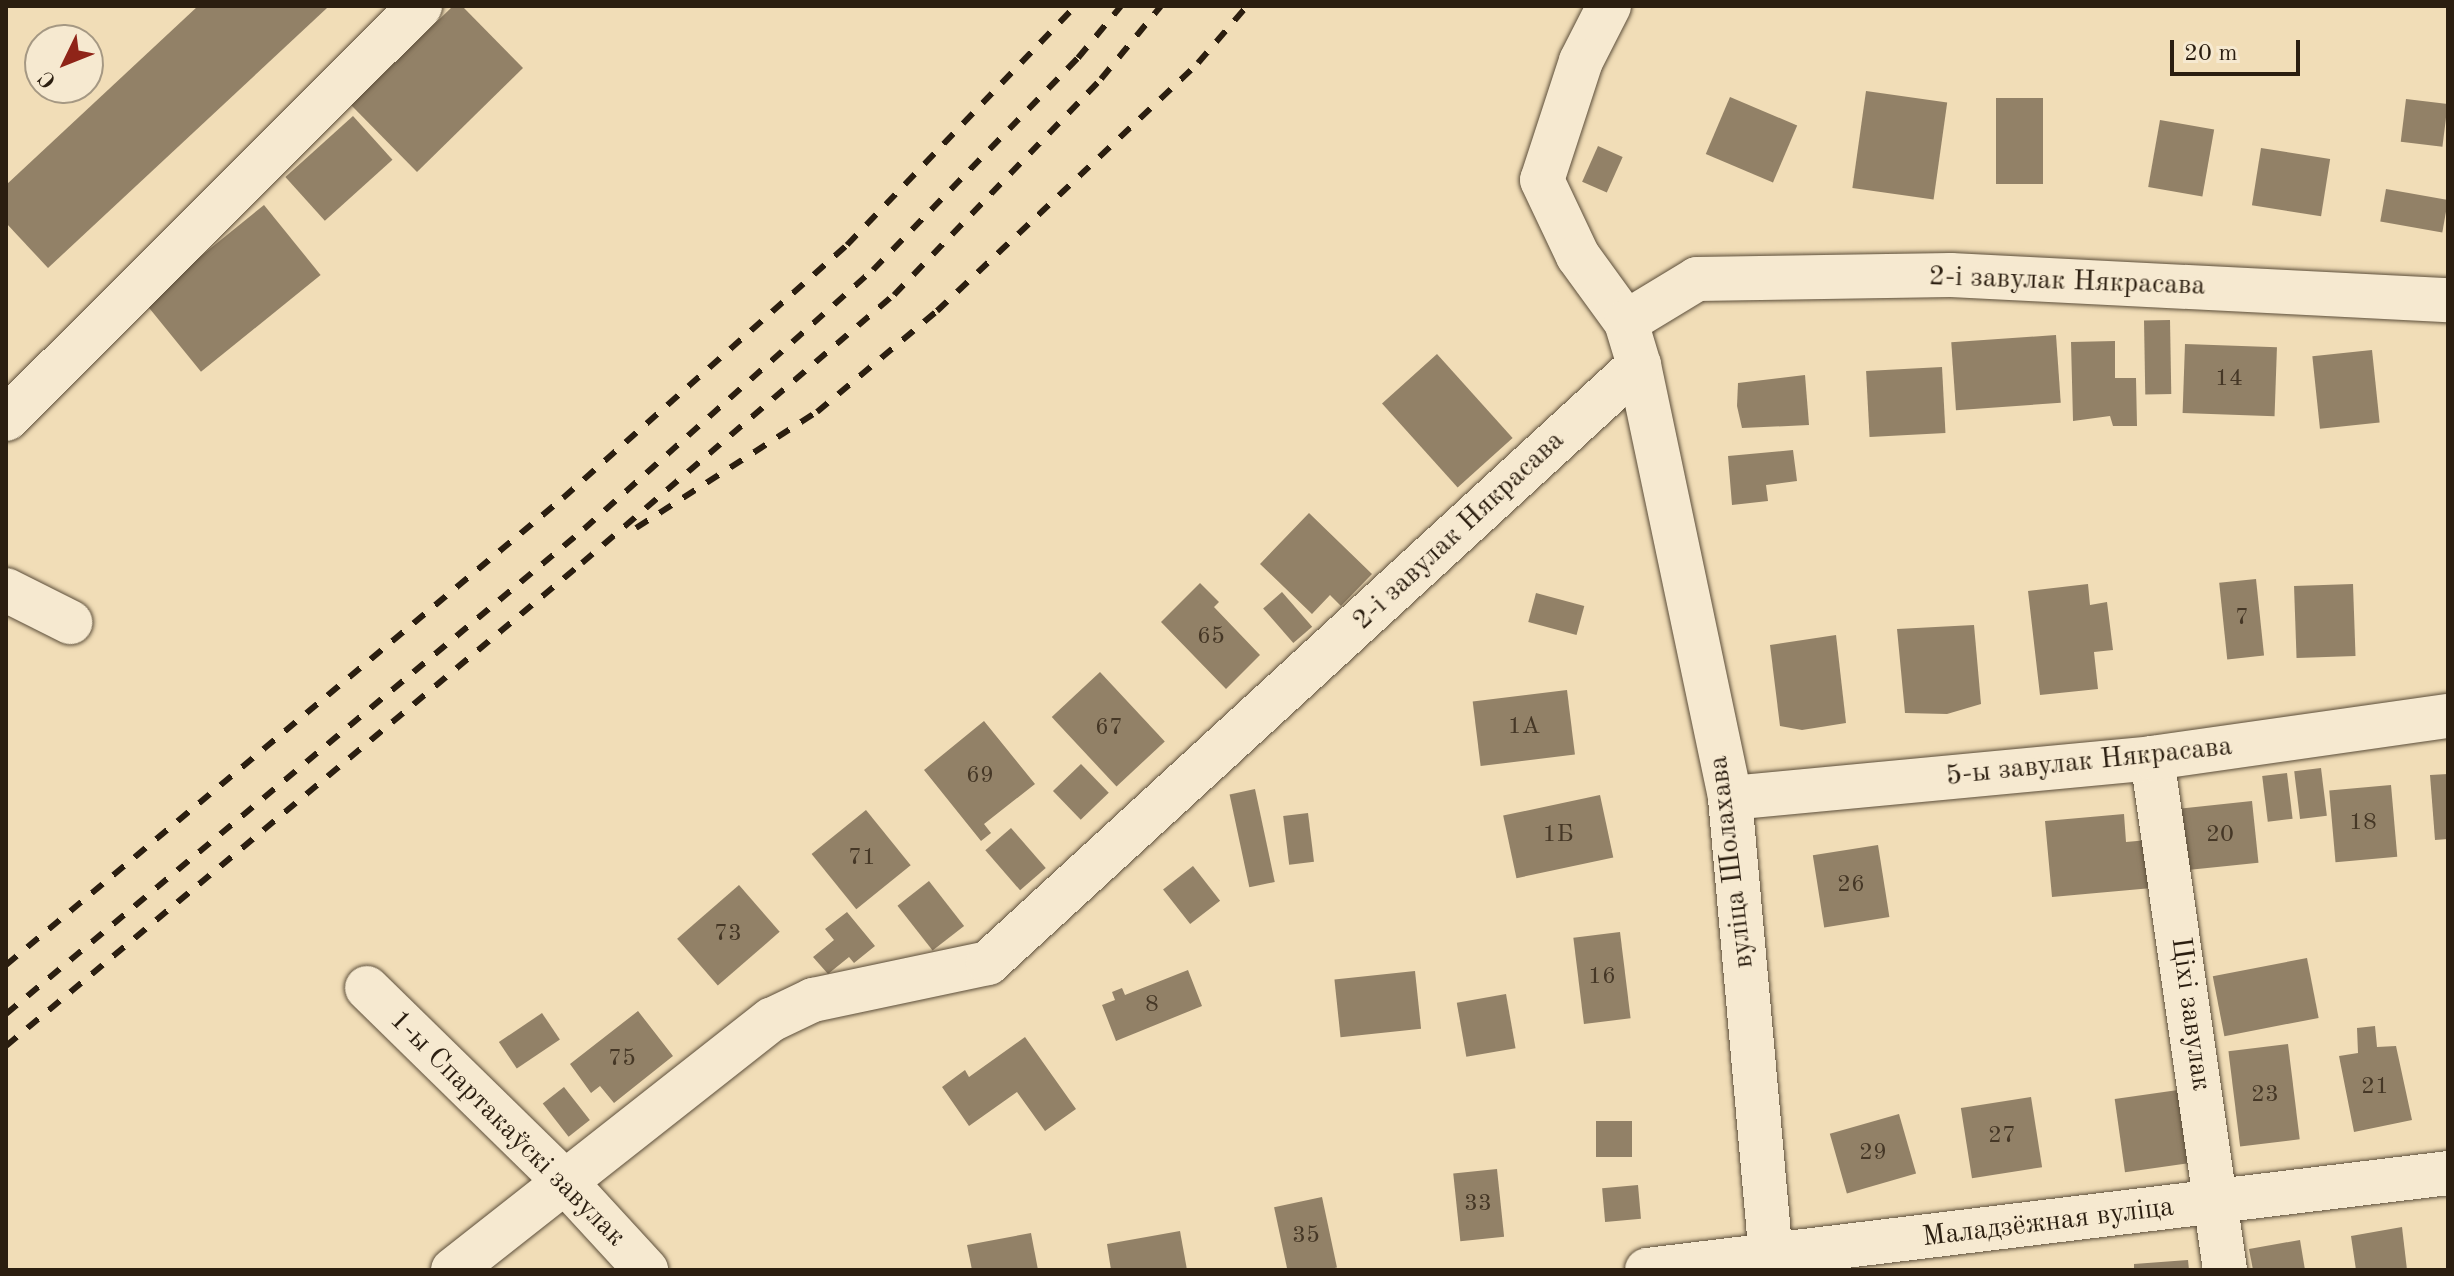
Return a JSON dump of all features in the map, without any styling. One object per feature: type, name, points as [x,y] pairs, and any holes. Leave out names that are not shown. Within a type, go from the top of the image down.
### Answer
[{"type":"street","points":[[1609,6],[1581,61],[1542,180],[1578,256],[1626,322],[1639,365]]},
{"type":"street","points":[[6,419],[406,11]]},
{"type":"street","name":"2-і завулак Някрасава","points":[[1626,322],[1697,279],[1951,275],[2448,300]]},
{"type":"street","name":"2-і завулак Някрасава","points":[[453,1270],[567,1184],[771,1020],[813,1000],[988,963],[1639,365]]},
{"type":"street","name":"вуліца Шолахава","points":[[1639,365],[1730,798],[1771,1262]]},
{"type":"street","points":[[6,590],[70,622]]},
{"type":"street","name":"5-ы завулак Някрасава","points":[[1730,798],[2152,758],[2448,716]]},
{"type":"street","name":"Ціхі завулак","points":[[2152,758],[2225,1270]]},
{"type":"street","name":"1-ы Спартакаўскі завулак","points":[[367,988],[567,1184],[646,1270]]},
{"type":"street","name":"Маладзёжная вуліца","points":[[1647,1270],[1771,1262],[2448,1173]]},
{"type":"building","points":[[198,6],[327,8],[48,268],[6,223],[6,185],[93,104],[104,104],[104,94]]},
{"type":"building","points":[[453,6],[462,6],[523,68],[417,172],[351,105]]},
{"type":"building","points":[[1866,91],[1947,102],[1934,199],[1852,188]]},
{"type":"building","points":[[1730,97],[1797,126],[1773,183],[1706,154]]},
{"type":"building","points":[[1996,98],[2043,98],[2043,184],[1996,184]]},
{"type":"building","points":[[2406,99],[2448,104],[2442,147],[2401,142]]},
{"type":"building","points":[[353,116],[392,160],[325,221],[285,177]]},
{"type":"building","points":[[2160,120],[2214,130],[2202,197],[2148,187]]},
{"type":"building","points":[[1598,146],[1623,157],[1607,193],[1582,182]]},
{"type":"building","points":[[2261,148],[2330,159],[2321,216],[2252,205]]},
{"type":"building","points":[[2386,189],[2448,200],[2442,232],[2380,221]]},
{"type":"building","points":[[264,205],[321,275],[201,372],[144,302]]},
{"type":"building","points":[[2144,320],[2170,320],[2171,394],[2145,394]]},
{"type":"building","points":[[2056,335],[2061,403],[1956,410],[1951,342]]},
{"type":"building","points":[[2115,341],[2115,378],[2136,378],[2137,426],[2113,426],[2110,416],[2073,421],[2071,342]]},
{"type":"building","points":[[2185,344],[2277,347],[2275,416],[2183,413]]},
{"type":"building","points":[[2372,350],[2380,423],[2320,429],[2312,356]]},
{"type":"building","points":[[1437,354],[1513,438],[1458,487],[1382,404]]},
{"type":"building","points":[[1942,367],[1945,433],[1870,437],[1866,371]]},
{"type":"building","points":[[1805,375],[1809,425],[1742,428],[1737,406],[1738,383]]},
{"type":"building","points":[[1793,450],[1797,481],[1766,485],[1768,501],[1732,505],[1728,456]]},
{"type":"building","points":[[1309,513],[1372,574],[1341,606],[1330,595],[1312,614],[1260,564]]},
{"type":"building","points":[[2256,579],[2264,656],[2227,659],[2219,583]]},
{"type":"building","points":[[1200,583],[1219,602],[1214,607],[1260,655],[1226,689],[1161,622]]},
{"type":"building","points":[[2088,584],[2090,605],[2107,602],[2113,650],[2094,652],[2098,689],[2040,695],[2028,591]]},
{"type":"building","points":[[2353,584],[2356,656],[2297,658],[2294,586]]},
{"type":"building","points":[[1282,592],[1312,627],[1293,643],[1263,608]]},
{"type":"building","points":[[1536,593],[1584,606],[1577,635],[1528,622]]},
{"type":"building","points":[[1974,625],[1981,704],[1947,714],[1905,713],[1897,629]]},
{"type":"building","points":[[1836,635],[1846,723],[1802,730],[1780,726],[1770,645]]},
{"type":"building","points":[[1100,672],[1165,741],[1117,786],[1052,717]]},
{"type":"building","points":[[1567,690],[1575,755],[1481,766],[1473,702]]},
{"type":"building","points":[[984,721],[1035,784],[984,824],[991,833],[981,841],[924,770]]},
{"type":"building","points":[[1081,764],[1109,793],[1081,820],[1053,791]]},
{"type":"building","points":[[2321,768],[2327,816],[2300,819],[2294,771]]},
{"type":"building","points":[[2287,773],[2293,819],[2268,822],[2262,776]]},
{"type":"building","points":[[2448,774],[2448,839],[2435,840],[2430,775]]},
{"type":"building","points":[[2391,785],[2397,857],[2336,862],[2329,790]]},
{"type":"building","points":[[1255,789],[1275,882],[1249,887],[1230,794]]},
{"type":"building","points":[[1600,795],[1613,858],[1516,878],[1503,816]]},
{"type":"building","points":[[2252,801],[2258,863],[2188,870],[2181,808]]},
{"type":"building","points":[[866,810],[911,865],[856,909],[812,854]]},
{"type":"building","points":[[1308,813],[1314,862],[1289,865],[1283,816]]},
{"type":"building","points":[[2124,814],[2126,842],[2148,840],[2152,888],[2052,897],[2045,821]]},
{"type":"building","points":[[1011,828],[1046,868],[1020,890],[985,850]]},
{"type":"building","points":[[1878,845],[1889,917],[1824,927],[1813,855]]},
{"type":"building","points":[[1193,866],[1220,901],[1190,924],[1163,889]]},
{"type":"building","points":[[929,881],[964,926],[933,951],[897,906]]},
{"type":"building","points":[[739,885],[780,932],[718,986],[677,939]]},
{"type":"building","points":[[847,912],[875,946],[854,963],[849,957],[828,974],[813,957],[834,940],[825,929]]},
{"type":"building","points":[[1620,932],[1631,1018],[1584,1024],[1573,938]]},
{"type":"building","points":[[2307,958],[2319,1018],[2224,1036],[2213,976]]},
{"type":"building","points":[[1188,970],[1202,1006],[1116,1041],[1102,1005],[1115,1000],[1112,992],[1122,988],[1125,995]]},
{"type":"building","points":[[1415,971],[1421,1029],[1341,1037],[1334,979]]},
{"type":"building","points":[[1506,994],[1516,1048],[1466,1057],[1457,1003]]},
{"type":"building","points":[[638,1011],[673,1056],[614,1103],[600,1086],[591,1093],[570,1064]]},
{"type":"building","points":[[542,1013],[560,1040],[517,1069],[499,1042]]},
{"type":"building","points":[[2375,1026],[2377,1047],[2396,1046],[2412,1120],[2354,1132],[2339,1056],[2358,1053],[2357,1028]]},
{"type":"building","points":[[1025,1037],[1076,1109],[1045,1131],[1017,1092],[969,1126],[942,1087],[965,1070],[969,1077]]},
{"type":"building","points":[[2288,1044],[2300,1139],[2240,1147],[2228,1051]]},
{"type":"building","points":[[564,1087],[590,1120],[569,1137],[543,1104]]},
{"type":"building","points":[[2185,1089],[2195,1162],[2125,1172],[2115,1099]]},
{"type":"building","points":[[2031,1097],[2042,1167],[1972,1178],[1961,1108]]},
{"type":"building","points":[[1899,1114],[1916,1174],[1847,1193],[1830,1134]]},
{"type":"building","points":[[1596,1121],[1632,1121],[1632,1157],[1596,1157]]},
{"type":"building","points":[[1497,1169],[1504,1237],[1460,1241],[1453,1174]]},
{"type":"building","points":[[1638,1185],[1641,1219],[1605,1222],[1602,1188]]},
{"type":"building","points":[[1322,1197],[1337,1267],[1287,1270],[1274,1207]]},
{"type":"building","points":[[2402,1227],[2407,1270],[2356,1270],[2351,1236]]},
{"type":"building","points":[[1180,1231],[1187,1270],[1111,1270],[1107,1244]]},
{"type":"building","points":[[1031,1233],[1038,1270],[972,1270],[967,1245]]},
{"type":"building","points":[[2300,1240],[2305,1270],[2253,1270],[2249,1249]]},
{"type":"building","points":[[2188,1260],[2189,1270],[2134,1270],[2134,1264]]},
{"type":"railway","points":[[6,965],[563,498],[847,245],[1075,6]]},
{"type":"railway","points":[[6,1014],[584,529],[873,270],[1078,58],[1121,6]]},
{"type":"railway","points":[[6,1046],[582,563],[894,295],[1101,79],[1161,6]]},
{"type":"railway","points":[[636,528],[817,412],[937,311],[1198,63],[1247,6]]}]
